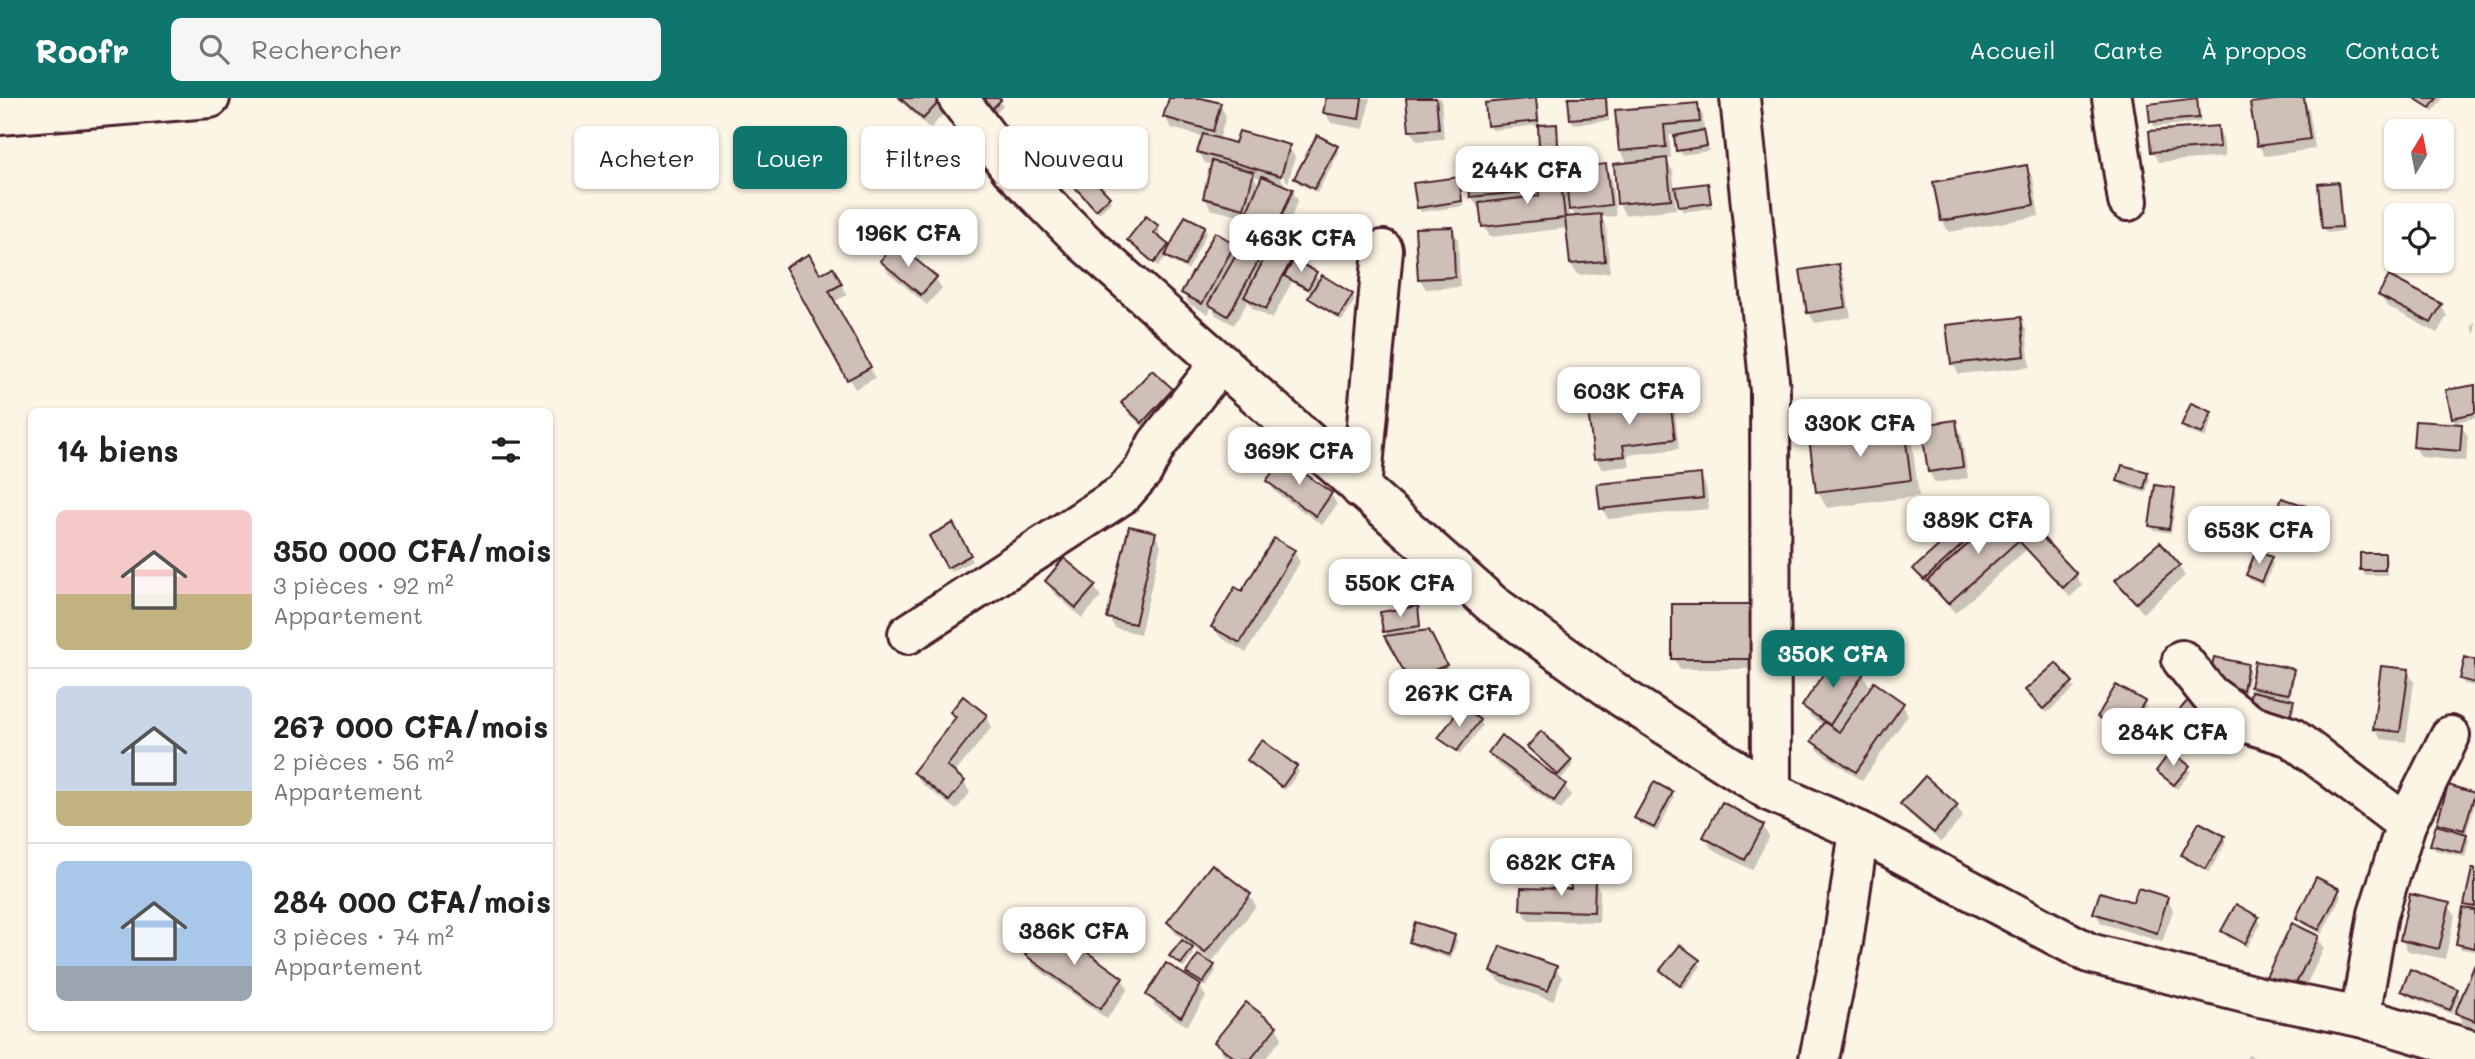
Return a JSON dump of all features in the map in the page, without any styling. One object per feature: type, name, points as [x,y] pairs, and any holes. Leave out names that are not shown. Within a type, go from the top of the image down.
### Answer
[{"type":"street","points":[[0,115],[210,98]]},
{"type":"street","points":[[958,98],[1011,169],[1085,243],[1492,604],[1623,698],[1771,792],[1859,831],[2089,953],[2260,997],[2360,1017],[2475,1051]]},
{"type":"street","points":[[1740,98],[1770,390],[1771,792]]},
{"type":"street","points":[[2112,98],[2128,201]]},
{"type":"street","points":[[1361,489],[1383,250]]},
{"type":"street","points":[[908,634],[1124,494],[1143,471],[1157,444],[1221,362]]},
{"type":"street","points":[[2182,660],[2208,694],[2249,723],[2291,737],[2406,824]]},
{"type":"street","points":[[2360,1017],[2378,914],[2406,824],[2450,736]]},
{"type":"street","points":[[1819,1059],[1843,942],[1859,831]]},
{"type":"building","points":[[900,98],[939,98],[941,100],[923,119]]},
{"type":"building","points":[[967,98],[999,98],[1001,100],[986,115]]},
{"type":"building","points":[[1169,98],[1201,98],[1221,103],[1213,131],[1163,117]]},
{"type":"building","points":[[1326,98],[1362,98],[1359,119],[1323,113]]},
{"type":"building","points":[[1406,98],[1436,98],[1439,129],[1409,131]]},
{"type":"building","points":[[1536,98],[1538,121],[1487,126],[1485,103]]},
{"type":"building","points":[[1568,98],[1606,98],[1607,116],[1570,119]]},
{"type":"building","points":[[2197,98],[2199,118],[2150,122],[2148,104]]},
{"type":"building","points":[[2304,98],[2310,139],[2257,146],[2250,103]]},
{"type":"building","points":[[2414,98],[2437,98],[2430,108]]},
{"type":"building","points":[[1698,103],[1700,122],[1664,125],[1666,147],[1619,151],[1615,110]]},
{"type":"building","points":[[1557,124],[1559,169],[1540,169],[1538,125]]},
{"type":"building","points":[[2218,126],[2220,147],[2151,152],[2149,131]]},
{"type":"building","points":[[1704,130],[1707,146],[1676,151],[1674,136]]},
{"type":"building","points":[[1239,131],[1290,145],[1281,176],[1197,152],[1203,134],[1235,143]]},
{"type":"building","points":[[1317,135],[1338,146],[1314,189],[1294,178]]},
{"type":"building","points":[[1667,158],[1671,199],[1617,204],[1614,164]]},
{"type":"building","points":[[1212,161],[1254,172],[1244,209],[1203,198]]},
{"type":"building","points":[[1606,164],[1611,205],[1569,210],[1565,169]]},
{"type":"building","points":[[2027,165],[2034,205],[1941,221],[1933,182]]},
{"type":"building","points":[[1531,170],[1534,191],[1470,197],[1468,176]]},
{"type":"building","points":[[1560,174],[1565,218],[1482,227],[1479,203],[1539,196],[1537,177]]},
{"type":"building","points":[[1262,176],[1293,189],[1274,234],[1243,221]]},
{"type":"building","points":[[1459,177],[1462,201],[1417,208],[1413,183]]},
{"type":"building","points":[[2338,182],[2342,227],[2322,228],[2318,184]]},
{"type":"building","points":[[1708,183],[1711,203],[1679,207],[1675,187]]},
{"type":"building","points":[[1076,189],[1103,189],[1110,197],[1096,210]]},
{"type":"building","points":[[1601,214],[1605,261],[1570,264],[1565,217]]},
{"type":"building","points":[[1146,216],[1159,226],[1154,233],[1169,245],[1154,263],[1127,240]]},
{"type":"building","points":[[1185,216],[1205,226],[1185,266],[1165,256]]},
{"type":"building","points":[[1453,227],[1455,277],[1418,279],[1415,228]]},
{"type":"building","points":[[1251,229],[1270,240],[1228,316],[1208,304]]},
{"type":"building","points":[[1215,232],[1235,244],[1202,304],[1181,293]]},
{"type":"building","points":[[896,243],[937,277],[921,295],[880,261]]},
{"type":"building","points":[[1271,246],[1293,257],[1266,309],[1244,297]]},
{"type":"building","points":[[809,254],[820,274],[833,267],[842,284],[829,291],[871,367],[847,380],[785,267]]},
{"type":"building","points":[[1294,260],[1317,272],[1308,289],[1284,276]]},
{"type":"building","points":[[1839,264],[1846,307],[1807,313],[1800,270]]},
{"type":"building","points":[[1322,275],[1353,294],[1339,317],[1308,298]]},
{"type":"building","points":[[2389,276],[2442,304],[2431,323],[2378,295]]},
{"type":"building","points":[[2021,317],[2025,356],[1951,364],[1946,325]]},
{"type":"building","points":[[1152,370],[1173,389],[1142,423],[1121,403]]},
{"type":"building","points":[[2475,385],[2475,413],[2452,418],[2446,390]]},
{"type":"building","points":[[1670,401],[1675,439],[1623,445],[1625,456],[1594,459],[1588,410]]},
{"type":"building","points":[[2191,403],[2212,412],[2202,434],[2181,426]]},
{"type":"building","points":[[1956,420],[1963,467],[1928,472],[1921,425]]},
{"type":"building","points":[[2415,421],[2462,424],[2460,451],[2413,447]]},
{"type":"building","points":[[1904,426],[1911,480],[1816,492],[1809,438]]},
{"type":"building","points":[[1283,458],[1332,493],[1316,516],[1266,481]]},
{"type":"building","points":[[2122,465],[2148,472],[2144,489],[2117,481]]},
{"type":"building","points":[[1701,474],[1703,498],[1600,509],[1597,484]]},
{"type":"building","points":[[2155,485],[2175,488],[2169,529],[2149,526]]},
{"type":"building","points":[[2282,498],[2321,511],[2314,531],[2274,517]]},
{"type":"building","points":[[2008,508],[2029,531],[1948,604],[1927,581]]},
{"type":"building","points":[[1968,519],[1978,530],[1924,580],[1913,569]]},
{"type":"building","points":[[953,523],[971,555],[947,568],[929,536]]},
{"type":"building","points":[[1129,526],[1156,532],[1135,624],[1107,618]]},
{"type":"building","points":[[2034,528],[2077,574],[2063,588],[2019,541]]},
{"type":"building","points":[[1274,538],[1295,550],[1240,643],[1211,627],[1235,587],[1242,591]]},
{"type":"building","points":[[2160,542],[2180,565],[2136,603],[2115,580]]},
{"type":"building","points":[[2256,551],[2272,557],[2261,582],[2246,575]]},
{"type":"building","points":[[2360,553],[2385,553],[2385,570],[2360,570]]},
{"type":"building","points":[[1064,558],[1096,585],[1076,608],[1045,581]]},
{"type":"building","points":[[1672,604],[1751,604],[1751,659],[1672,659]]},
{"type":"building","points":[[1418,606],[1420,626],[1383,632],[1380,612]]},
{"type":"building","points":[[1429,630],[1447,665],[1409,680],[1384,636]]},
{"type":"building","points":[[1836,655],[1864,673],[1830,725],[1802,706]]},
{"type":"building","points":[[2214,657],[2248,664],[2243,690],[2208,682]]},
{"type":"building","points":[[2465,657],[2475,660],[2475,683],[2460,679]]},
{"type":"building","points":[[2255,661],[2294,669],[2289,694],[2250,687]]},
{"type":"building","points":[[2056,663],[2073,682],[2043,709],[2025,690]]},
{"type":"building","points":[[2381,666],[2409,669],[2400,732],[2373,729]]},
{"type":"building","points":[[1874,682],[1904,703],[1856,772],[1811,741],[1824,722],[1839,732]]},
{"type":"building","points":[[2116,685],[2145,701],[2125,733],[2097,717]]},
{"type":"building","points":[[2251,691],[2294,700],[2289,720],[2247,712]]},
{"type":"building","points":[[963,696],[987,715],[947,766],[965,781],[949,801],[913,772],[956,717],[950,712]]},
{"type":"building","points":[[2189,699],[2210,716],[2193,736],[2172,719]]},
{"type":"building","points":[[1462,706],[1480,720],[1457,751],[1438,738]]},
{"type":"building","points":[[1541,731],[1572,760],[1558,775],[1527,747]]},
{"type":"building","points":[[1501,735],[1566,784],[1554,801],[1488,753]]},
{"type":"building","points":[[1262,740],[1297,766],[1282,787],[1247,760]]},
{"type":"building","points":[[2171,751],[2190,766],[2174,785],[2156,771]]},
{"type":"building","points":[[1925,776],[1958,805],[1934,833],[1900,804]]},
{"type":"building","points":[[1654,782],[1673,792],[1654,828],[1634,818]]},
{"type":"building","points":[[2448,785],[2475,793],[2464,830],[2437,823]]},
{"type":"building","points":[[1722,802],[1764,825],[1745,860],[1703,837]]},
{"type":"building","points":[[2199,822],[2225,836],[2206,869],[2181,855]]},
{"type":"building","points":[[2436,825],[2467,834],[2462,853],[2430,845]]},
{"type":"building","points":[[1212,864],[1251,894],[1205,953],[1167,922]]},
{"type":"building","points":[[2472,869],[2475,869],[2475,907],[2464,905]]},
{"type":"building","points":[[2316,877],[2340,889],[2319,930],[2296,918]]},
{"type":"building","points":[[1570,878],[1595,879],[1594,912],[1520,910],[1521,888],[1571,889]]},
{"type":"building","points":[[2138,888],[2168,897],[2157,933],[2093,913],[2100,892],[2133,902]]},
{"type":"building","points":[[2410,894],[2450,903],[2439,949],[2400,940]]},
{"type":"building","points":[[2236,904],[2259,917],[2245,944],[2221,931]]},
{"type":"building","points":[[2463,908],[2475,910],[2475,948],[2456,944]]},
{"type":"building","points":[[1415,922],[1455,935],[1449,955],[1409,942]]},
{"type":"building","points":[[2292,923],[2319,936],[2291,994],[2264,981]]},
{"type":"building","points":[[1048,924],[1123,978],[1100,1009],[1025,955]]},
{"type":"building","points":[[1182,940],[1193,948],[1181,964],[1169,956]]},
{"type":"building","points":[[1680,945],[1700,960],[1680,986],[1660,970]]},
{"type":"building","points":[[1500,946],[1557,966],[1548,991],[1491,972]]},
{"type":"building","points":[[1198,955],[1215,965],[1203,983],[1186,973]]},
{"type":"building","points":[[1166,963],[1201,985],[1181,1017],[1146,995]]},
{"type":"building","points":[[2475,964],[2475,1021],[2455,1013]]},
{"type":"building","points":[[2410,969],[2458,989],[2450,1010],[2401,991]]},
{"type":"building","points":[[1246,1002],[1277,1026],[1251,1059],[1236,1059],[1214,1042]]}]
